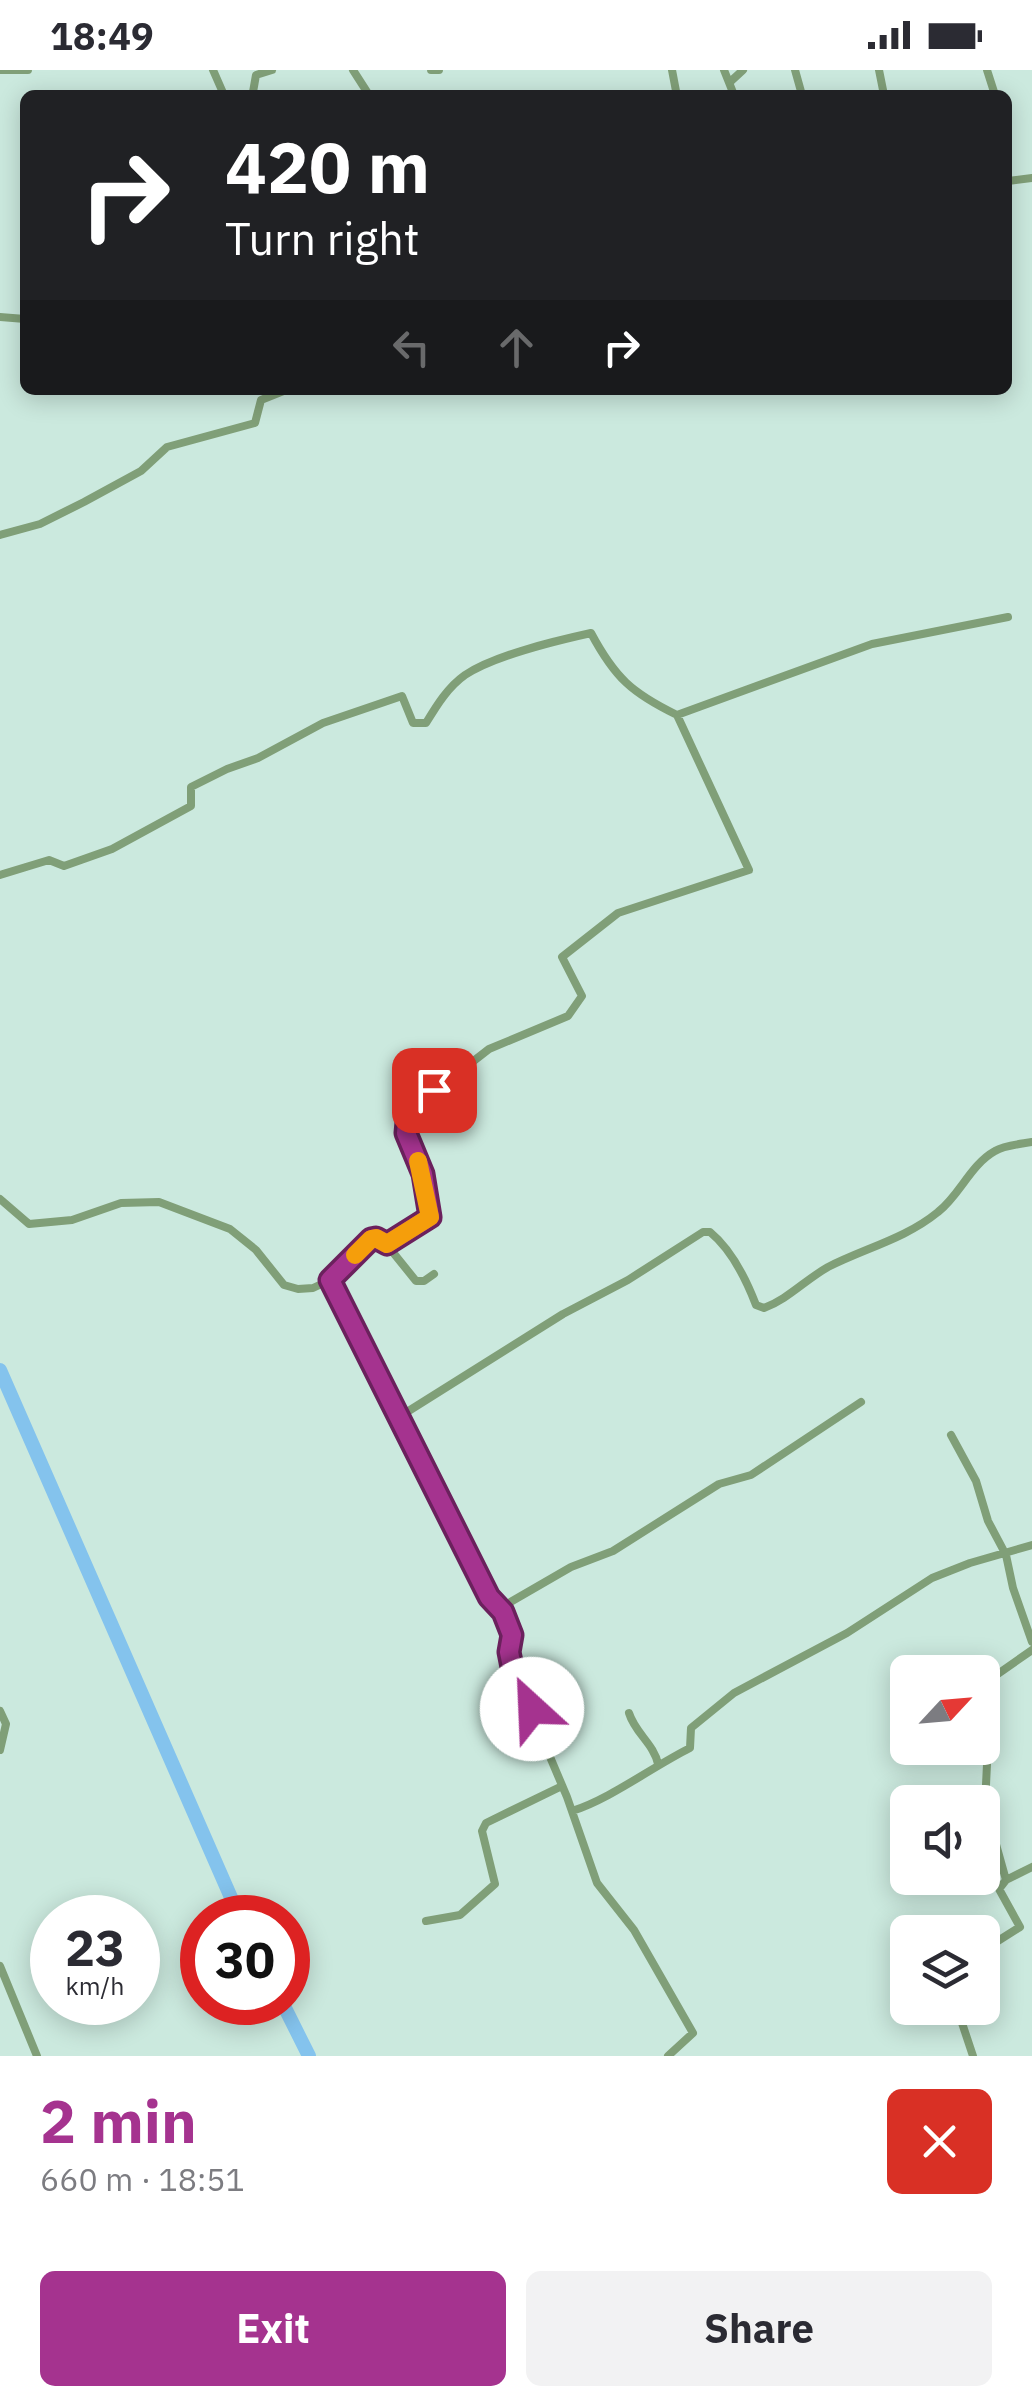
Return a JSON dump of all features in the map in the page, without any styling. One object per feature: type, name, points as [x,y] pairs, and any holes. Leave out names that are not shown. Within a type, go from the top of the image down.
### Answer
[{"type":"street","points":[[0,70],[28,70]]},
{"type":"street","points":[[253,90],[256,75],[272,70]]},
{"type":"street","points":[[724,70],[732,90]]},
{"type":"street","points":[[730,82],[743,70]]},
{"type":"street","points":[[0,536],[40,524],[98,494],[140,471],[167,447],[255,422],[261,400],[272,395]]},
{"type":"street","points":[[678,715],[872,644],[1008,617]]},
{"type":"street","points":[[0,876],[48,860],[64,866],[112,849],[191,806],[190,787],[258,758],[323,723],[402,696],[413,723],[426,723],[443,696],[466,674],[546,644],[591,633],[610,668],[644,699],[678,715],[749,870],[618,912],[562,957],[582,996],[568,1016],[489,1049],[408,1112],[406,1133],[423,1174],[430,1217],[387,1244]]},
{"type":"street","points":[[399,1417],[703,1232],[710,1232],[720,1241],[748,1284],[756,1305],[764,1308],[788,1297],[832,1266],[904,1235],[938,1212],[996,1150],[1032,1142]]},
{"type":"street","points":[[0,1199],[29,1224],[72,1220],[121,1203],[159,1202],[230,1229],[256,1250],[284,1286],[298,1290],[330,1280],[376,1238],[387,1244],[416,1281],[434,1274]]},
{"type":"street","points":[[330,1280],[489,1597],[503,1612],[512,1635],[512,1667],[598,1883],[634,1930],[693,2033],[668,2056]]},
{"type":"street","points":[[489,1597],[508,1604],[571,1566],[613,1551],[693,1498],[766,1466],[861,1402]]},
{"type":"street","points":[[950,1435],[976,1481],[988,1521],[1006,1555],[1032,1642]]},
{"type":"street","points":[[572,1811],[597,1803],[612,1790],[690,1748],[691,1728],[734,1693],[846,1633],[932,1578],[1032,1545]]},
{"type":"street","points":[[1000,1672],[1032,1650]]},
{"type":"street","points":[[0,1712],[6,1724],[0,1750]]},
{"type":"street","points":[[629,1713],[658,1764]]},
{"type":"street","points":[[987,1765],[985,1805],[1006,1880]]},
{"type":"street","points":[[426,1921],[460,1916],[494,1884],[482,1831],[486,1822],[562,1786]]},
{"type":"street","points":[[1000,1939],[1020,1927],[998,1889],[1006,1880],[1032,1867]]},
{"type":"street","points":[[0,1966],[37,2056]]},
{"type":"street","points":[[963,2025],[974,2056]]},
{"type":"waterway","points":[[0,1370],[230,1895]]},
{"type":"waterway","points":[[294,2025],[309,2056]]},
{"type":"slow traffic","points":[[355,1255],[371,1239],[387,1244],[430,1217],[418,1161]]},
{"type":"route","points":[[434,1090],[408,1112],[406,1133],[423,1174],[430,1217],[387,1244],[371,1239],[330,1280],[489,1597],[503,1612],[512,1635],[512,1667],[532,1709]]}]
